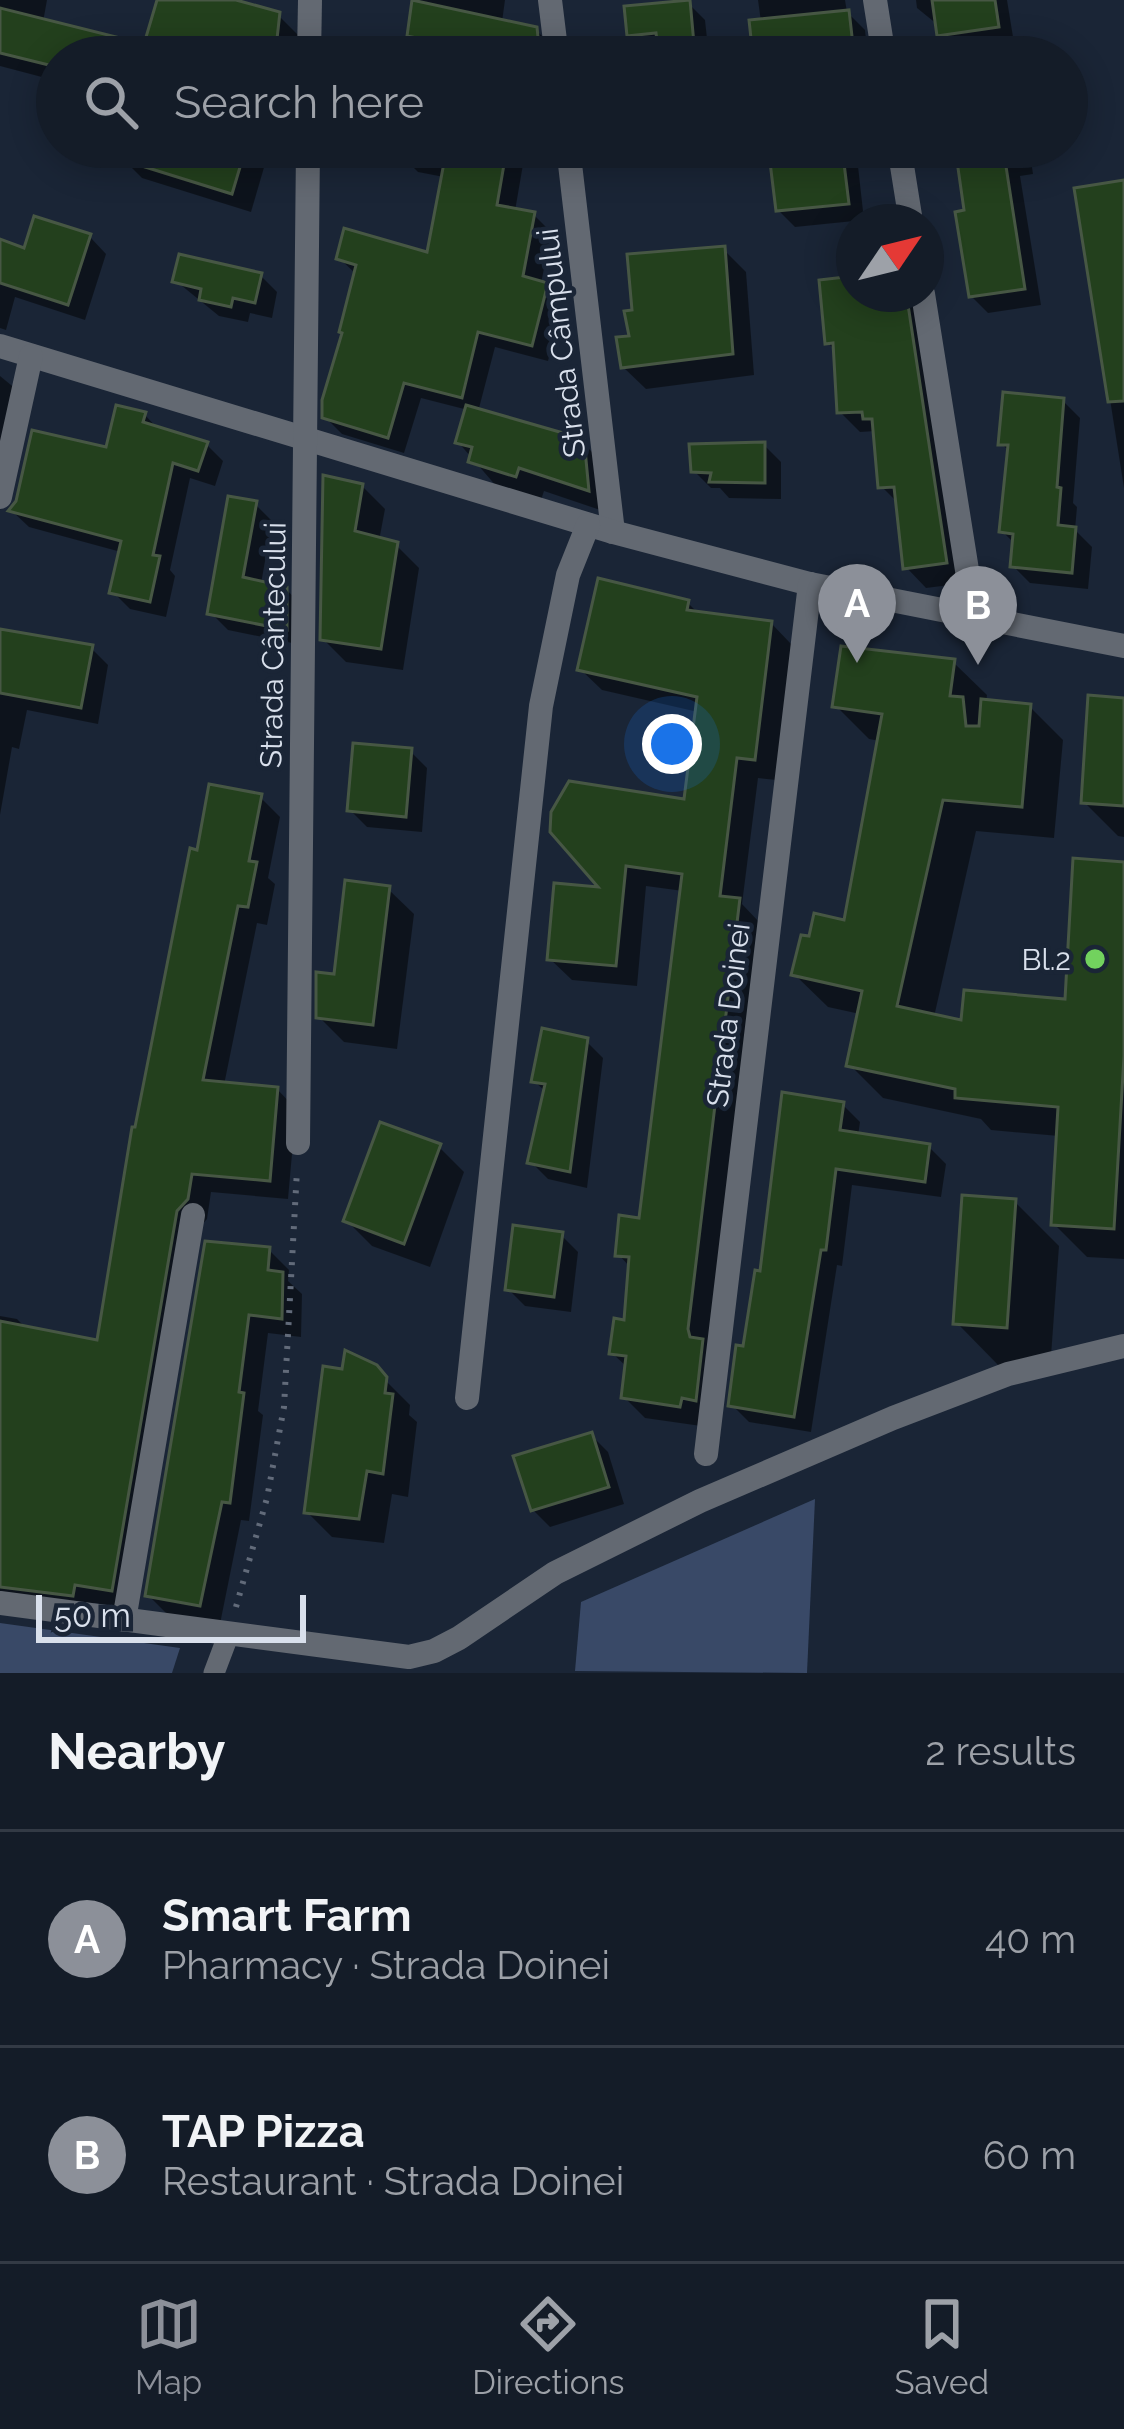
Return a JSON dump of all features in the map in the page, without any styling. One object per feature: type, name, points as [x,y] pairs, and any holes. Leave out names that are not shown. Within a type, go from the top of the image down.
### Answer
[{"type":"street","points":[[309,36],[310,0]]},
{"type":"street","points":[[550,0],[554,36]]},
{"type":"street","points":[[875,0],[881,36]]},
{"type":"street","name":"Strada Cântecului","points":[[298,1143],[308,168]]},
{"type":"street","name":"Strada Câmpului","points":[[571,168],[614,532]]},
{"type":"street","points":[[902,168],[908,204]]},
{"type":"street","points":[[925,312],[974,614]]},
{"type":"street","points":[[0,346],[614,532],[810,584],[1124,646]]},
{"type":"street","points":[[0,497],[31,356]]},
{"type":"street","points":[[467,1398],[541,706],[568,575],[588,525]]},
{"type":"street","name":"Strada Doinei","points":[[706,1454],[810,584]]},
{"type":"street","points":[[124,1620],[194,1215]]},
{"type":"street","points":[[0,1603],[409,1658],[434,1652],[554,1573],[700,1501],[893,1418],[1008,1375],[1124,1346]]},
{"type":"lane","points":[[214,1673],[228,1636]]},
{"type":"path","points":[[228,1636],[267,1498],[284,1407],[298,1143]]},
{"type":"shaded area","points":[[815,1499],[807,1673],[575,1671],[581,1602]]},
{"type":"shaded area","points":[[0,1623],[180,1648],[172,1673],[0,1673]]},
{"type":"building","points":[[157,0],[236,0],[280,12],[277,36],[146,36]]},
{"type":"building","points":[[412,0],[537,27],[538,36],[407,36]]},
{"type":"building","points":[[690,0],[693,36],[627,36],[624,6]]},
{"type":"building","points":[[932,0],[995,0],[999,27],[937,36]]},
{"type":"building","points":[[0,8],[112,36],[36,36],[36,62],[0,53]]},
{"type":"building","points":[[849,10],[852,36],[751,36],[749,20]]},
{"type":"building","points":[[148,168],[240,168],[232,194]]},
{"type":"building","points":[[443,168],[503,168],[497,205],[535,212],[523,276],[548,283],[532,346],[478,332],[462,398],[404,383],[388,438],[322,418],[322,400],[356,265],[336,259],[344,228],[427,252]]},
{"type":"building","points":[[771,168],[845,168],[849,204],[776,211]]},
{"type":"building","points":[[958,168],[1006,168],[1025,289],[969,297],[955,212],[964,210]]},
{"type":"building","points":[[1124,180],[1124,401],[1108,402],[1074,188]]},
{"type":"building","points":[[34,216],[91,234],[68,305],[0,283],[0,239],[24,248]]},
{"type":"building","points":[[725,246],[733,354],[621,368],[616,337],[629,336],[624,311],[632,310],[627,254]]},
{"type":"building","points":[[179,254],[262,273],[255,303],[233,298],[231,307],[199,300],[201,289],[172,282]]},
{"type":"building","points":[[836,278],[836,312],[909,312],[947,563],[903,569],[894,487],[878,488],[872,419],[863,419],[862,412],[837,413],[833,343],[825,344],[819,280]]},
{"type":"building","points":[[1003,392],[1064,398],[1058,525],[1076,527],[1072,573],[1010,567],[1013,534],[999,532],[1008,445],[998,445]]},
{"type":"building","points":[[116,405],[146,412],[143,422],[208,442],[198,471],[173,463],[153,555],[160,556],[150,602],[109,593],[121,541],[8,511],[16,501],[32,430],[106,447]]},
{"type":"building","points":[[466,405],[584,439],[589,491],[519,468],[516,477],[468,462],[472,447],[455,443]]},
{"type":"building","points":[[765,442],[765,483],[709,482],[711,473],[691,472],[689,444]]},
{"type":"building","points":[[323,475],[363,484],[355,531],[398,542],[381,649],[320,640]]},
{"type":"building","points":[[228,496],[257,501],[243,577],[287,587],[287,630],[207,614]]},
{"type":"building","points":[[598,578],[689,600],[687,610],[772,621],[755,760],[737,758],[720,896],[740,898],[688,1329],[690,1337],[703,1339],[696,1401],[682,1398],[680,1407],[621,1398],[626,1356],[609,1354],[614,1318],[624,1320],[629,1257],[615,1256],[619,1215],[639,1218],[682,874],[626,866],[616,966],[547,960],[554,883],[598,887],[550,832],[551,812],[569,781],[684,799],[697,697],[577,670]]},
{"type":"building","points":[[0,629],[93,645],[81,708],[0,693]]},
{"type":"building","points":[[841,646],[955,659],[950,696],[963,697],[966,726],[979,726],[981,699],[1031,704],[1022,807],[943,800],[897,1006],[961,1020],[964,990],[1065,999],[1073,858],[1124,862],[1124,1056],[1114,1229],[1051,1225],[1058,1107],[955,1098],[955,1089],[846,1066],[862,991],[791,975],[801,935],[809,936],[814,913],[844,920],[882,714],[832,707]]},
{"type":"building","points":[[1088,695],[1124,698],[1124,806],[1081,803]]},
{"type":"building","points":[[353,743],[412,748],[406,817],[347,811]]},
{"type":"building","points":[[209,784],[262,794],[249,861],[257,862],[248,907],[238,906],[203,1080],[278,1087],[270,1181],[192,1174],[188,1199],[177,1211],[112,1591],[75,1585],[73,1596],[0,1587],[0,1321],[97,1340],[132,1127],[190,848],[197,850]]},
{"type":"building","points":[[345,880],[390,886],[373,1025],[316,1018],[316,972],[334,974]]},
{"type":"building","points":[[542,1028],[588,1038],[570,1172],[527,1163],[545,1084],[531,1082]]},
{"type":"building","points":[[782,1092],[844,1102],[840,1130],[930,1144],[925,1182],[836,1169],[826,1250],[821,1250],[794,1417],[728,1406],[736,1345],[743,1346],[755,1270],[760,1271]]},
{"type":"building","points":[[380,1122],[441,1144],[404,1244],[343,1221]]},
{"type":"building","points":[[962,1195],[1016,1199],[1007,1328],[953,1324]]},
{"type":"building","points":[[513,1225],[563,1232],[554,1297],[505,1290]]},
{"type":"building","points":[[205,1241],[270,1247],[268,1270],[283,1272],[282,1319],[249,1315],[230,1503],[222,1502],[200,1606],[145,1596]]},
{"type":"building","points":[[345,1350],[377,1365],[387,1377],[385,1393],[393,1394],[383,1474],[367,1471],[359,1519],[304,1513],[323,1366],[342,1369]]},
{"type":"building","points":[[592,1432],[609,1487],[531,1511],[513,1456]]},
{"type":"place","name":"Smart Farm","points":[[857,663]]},
{"type":"place","name":"TAP Pizza","points":[[978,665]]},
{"type":"place","name":"Bl.2","points":[[1095,959]]}]
